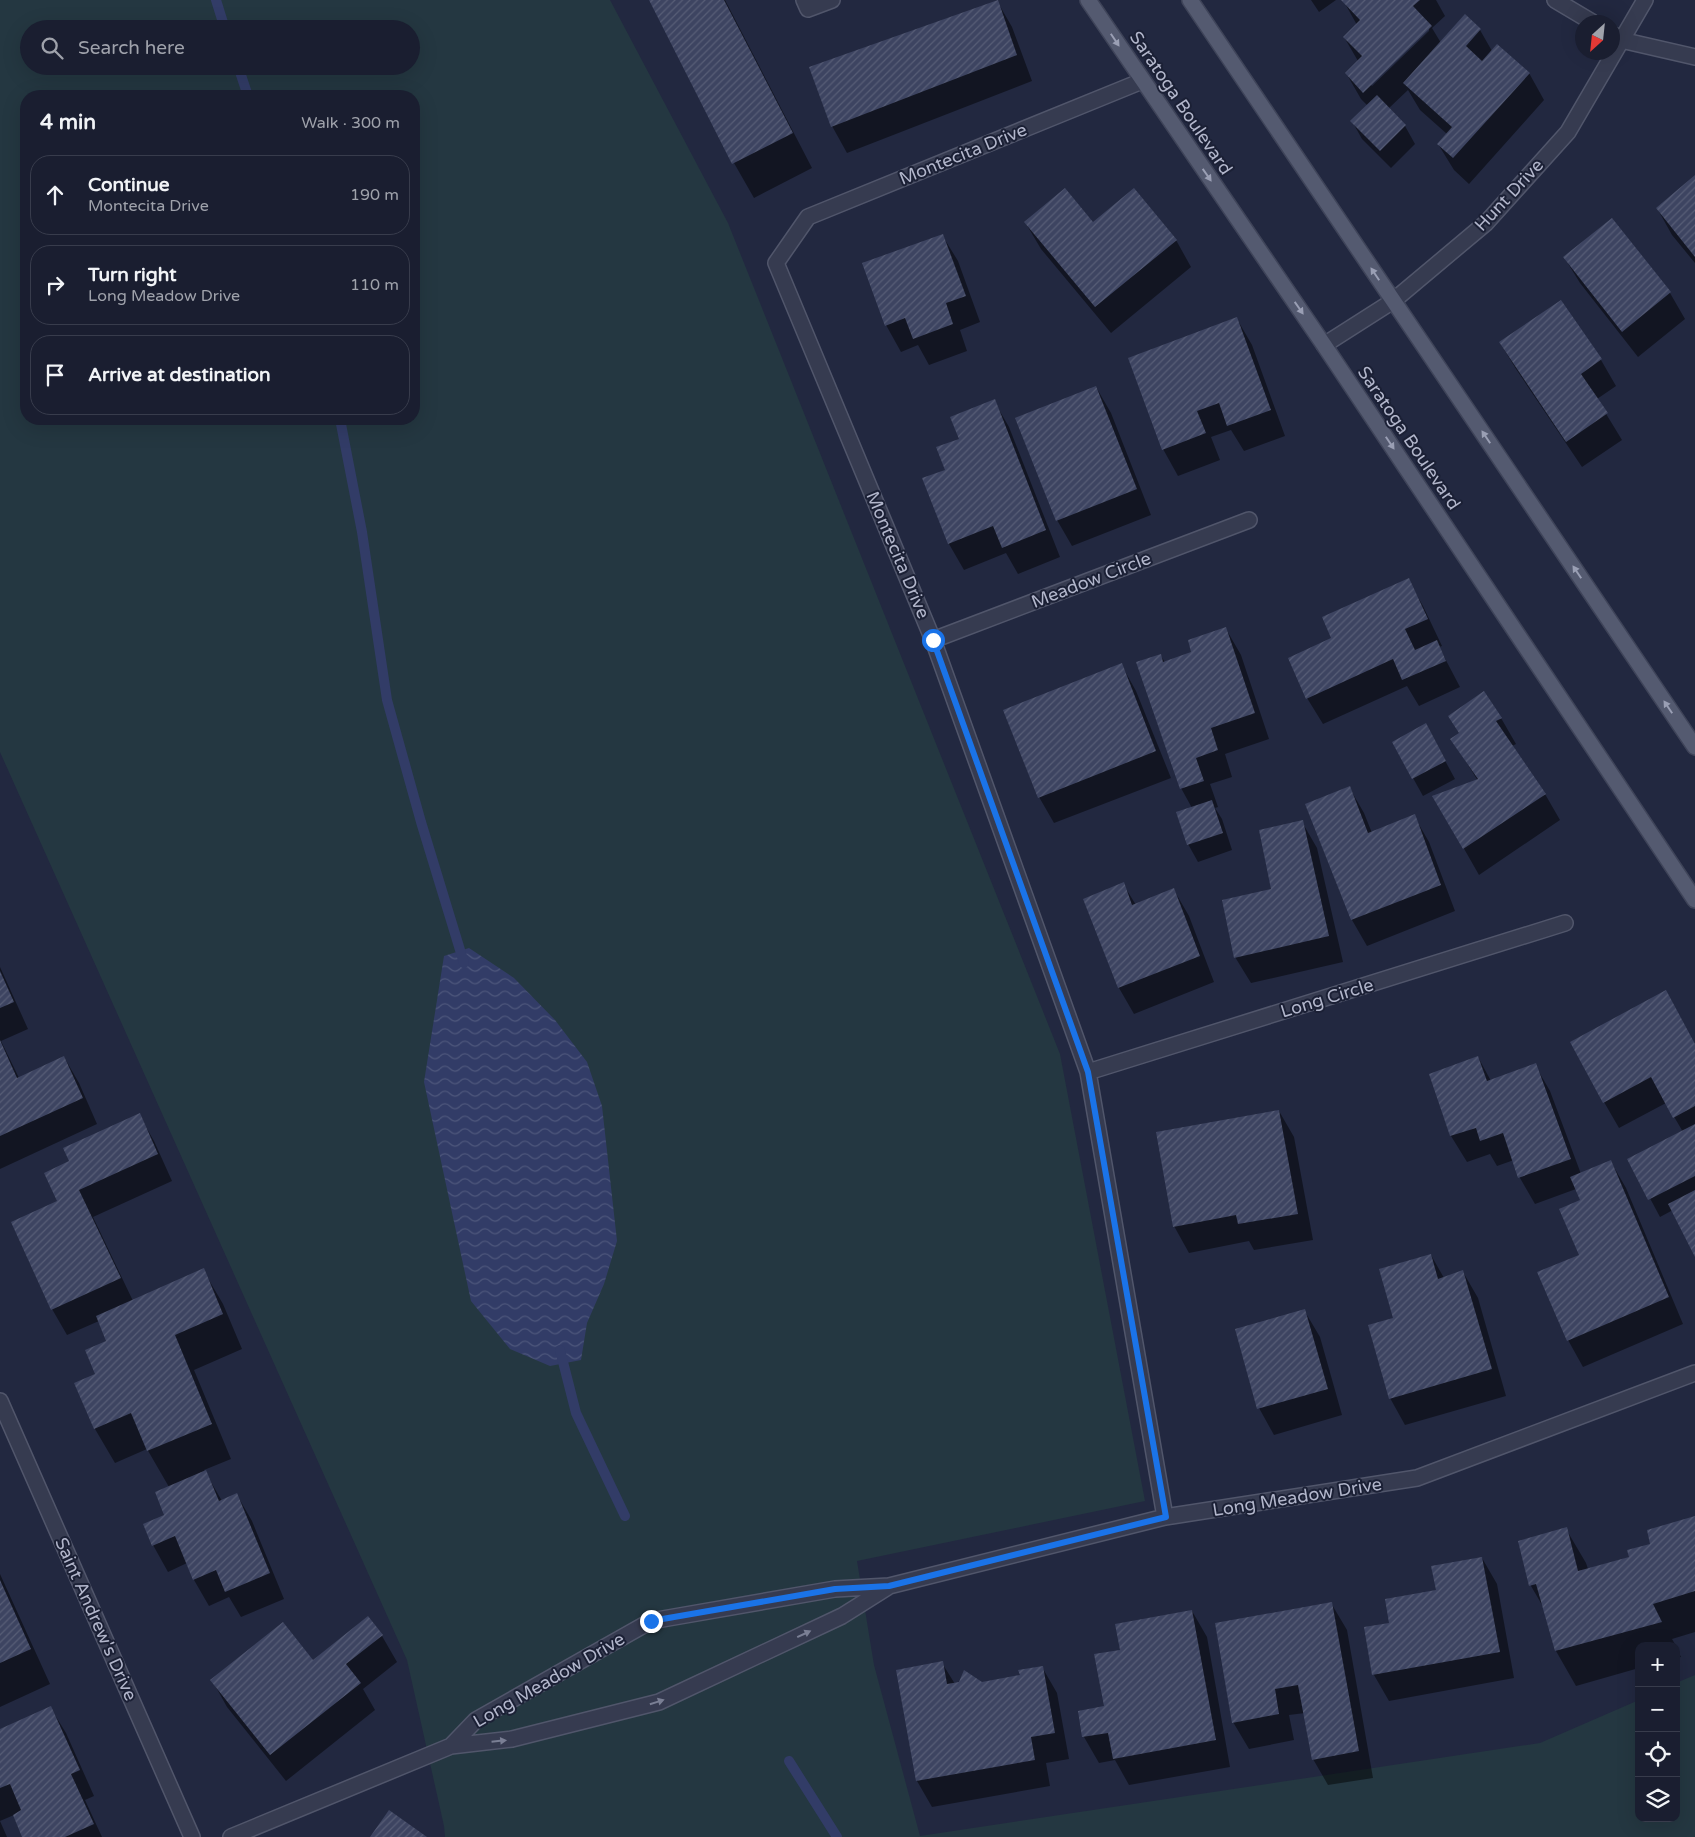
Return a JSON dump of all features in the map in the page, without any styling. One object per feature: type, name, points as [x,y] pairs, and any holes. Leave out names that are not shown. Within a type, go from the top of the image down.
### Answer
[{"type":"main road","name":"Saratoga Boulevard","points":[[1088,0],[1324,345],[1695,900]]},
{"type":"main road","points":[[1190,0],[1695,747]]},
{"type":"street","points":[[804,0],[808,9],[832,0]]},
{"type":"street","points":[[1554,0],[1580,15]]},
{"type":"street","name":"Hunt Drive","points":[[1620,33],[1645,0]]},
{"type":"street","points":[[1620,38],[1695,57]]},
{"type":"street","name":"Hunt Drive","points":[[1324,345],[1393,301],[1486,223],[1568,132],[1605,60]]},
{"type":"street","name":"Montecita Drive","points":[[1142,80],[808,217],[776,263],[933,640],[1088,1072],[1166,1517]]},
{"type":"street","name":"Meadow Circle","points":[[933,640],[1249,520]]},
{"type":"street","name":"Long Circle","points":[[1088,1072],[1565,923]]},
{"type":"street","name":"Long Meadow Drive","points":[[451,1746],[476,1720],[651,1621],[835,1589],[889,1586],[1166,1517],[1417,1478],[1695,1373]]},
{"type":"street","name":"Saint Andrew's Drive","points":[[0,1401],[192,1837]]},
{"type":"street","name":"Long Meadow Drive","points":[[231,1837],[451,1746],[512,1739],[659,1702],[842,1616],[889,1586]]},
{"type":"shaded area","points":[[0,0],[610,0],[728,223],[1060,1054],[1145,1501],[857,1561],[874,1665],[920,1836],[1540,1743],[1635,1702],[1635,1822],[1680,1822],[1680,1681],[1695,1675],[1695,1837],[445,1837],[407,1660],[0,752]]},
{"type":"water","points":[[469,948],[514,978],[555,1020],[587,1062],[602,1106],[617,1241],[604,1284],[587,1323],[581,1360],[550,1366],[510,1349],[471,1301],[424,1082],[444,956]]},
{"type":"building","points":[[649,0],[724,0],[793,133],[732,164]]},
{"type":"building","points":[[998,0],[1017,55],[831,127],[809,67]]},
{"type":"building","points":[[1341,0],[1420,0],[1413,6],[1432,26],[1363,93],[1345,73],[1362,56],[1343,37],[1360,20]]},
{"type":"building","points":[[1465,14],[1481,29],[1466,46],[1482,61],[1497,44],[1530,73],[1453,158],[1437,144],[1452,127],[1403,83]]},
{"type":"building","points":[[1377,95],[1406,125],[1380,151],[1350,121]]},
{"type":"building","points":[[1695,175],[1695,257],[1656,208]]},
{"type":"building","points":[[1065,188],[1093,222],[1134,188],[1177,240],[1095,307],[1024,222]]},
{"type":"building","points":[[1612,218],[1671,292],[1622,332],[1563,257]]},
{"type":"building","points":[[943,234],[966,296],[946,303],[953,324],[913,339],[905,318],[885,326],[862,263]]},
{"type":"building","points":[[1561,300],[1602,359],[1581,374],[1608,413],[1566,442],[1499,342]]},
{"type":"building","points":[[1237,317],[1271,410],[1227,426],[1219,403],[1197,411],[1206,433],[1162,450],[1128,358]]},
{"type":"building","points":[[1096,386],[1137,489],[1056,521],[1015,418]]},
{"type":"building","points":[[995,399],[1046,530],[1002,548],[993,526],[948,544],[922,478],[945,470],[936,447],[959,439],[950,417]]},
{"type":"building","points":[[1409,578],[1428,619],[1405,629],[1415,650],[1437,640],[1446,661],[1402,680],[1393,659],[1306,699],[1288,658],[1331,638],[1322,617]]},
{"type":"building","points":[[1226,627],[1255,713],[1211,728],[1218,750],[1196,758],[1204,781],[1180,789],[1136,662],[1161,654],[1163,662],[1191,652],[1188,640]]},
{"type":"building","points":[[1122,663],[1156,751],[1038,798],[1003,710]]},
{"type":"building","points":[[1484,691],[1502,718],[1496,721],[1546,794],[1463,849],[1432,796],[1478,779],[1450,739],[1459,733],[1448,716]]},
{"type":"building","points":[[1426,723],[1446,761],[1412,779],[1392,742]]},
{"type":"building","points":[[1350,786],[1368,833],[1415,814],[1441,885],[1351,920],[1305,804]]},
{"type":"building","points":[[1212,800],[1223,833],[1187,845],[1176,812]]},
{"type":"building","points":[[1303,820],[1329,936],[1234,958],[1222,900],[1271,889],[1259,830]]},
{"type":"building","points":[[1124,882],[1132,905],[1174,888],[1200,956],[1118,988],[1083,899]]},
{"type":"building","points":[[0,971],[14,1002],[0,1008]]},
{"type":"building","points":[[1666,990],[1695,1044],[1695,1106],[1673,1118],[1651,1077],[1603,1103],[1570,1042]]},
{"type":"building","points":[[0,1040],[17,1078],[64,1056],[83,1098],[0,1136]]},
{"type":"building","points":[[1478,1056],[1487,1081],[1536,1063],[1571,1159],[1518,1178],[1503,1133],[1480,1141],[1476,1128],[1450,1136],[1429,1074]]},
{"type":"building","points":[[1279,1110],[1298,1214],[1238,1224],[1236,1215],[1173,1227],[1156,1132]]},
{"type":"building","points":[[140,1113],[158,1154],[79,1190],[121,1278],[51,1310],[11,1222],[57,1201],[44,1173],[69,1161],[63,1148]]},
{"type":"building","points":[[1695,1124],[1695,1176],[1648,1200],[1627,1159]]},
{"type":"building","points":[[1611,1160],[1669,1297],[1567,1341],[1537,1272],[1579,1255],[1559,1209],[1580,1200],[1570,1177]]},
{"type":"building","points":[[1695,1190],[1695,1257],[1668,1204]]},
{"type":"building","points":[[1431,1254],[1438,1279],[1463,1270],[1492,1369],[1389,1399],[1368,1325],[1393,1318],[1379,1269]]},
{"type":"building","points":[[204,1268],[223,1314],[175,1335],[212,1424],[147,1451],[131,1413],[94,1429],[74,1383],[95,1374],[85,1350],[106,1341],[96,1316]]},
{"type":"building","points":[[1305,1309],[1328,1389],[1257,1409],[1235,1329]]},
{"type":"building","points":[[206,1470],[219,1501],[237,1493],[270,1573],[225,1592],[216,1570],[193,1580],[175,1536],[152,1546],[143,1524],[164,1515],[155,1492]]},
{"type":"building","points":[[1695,1516],[1695,1591],[1653,1604],[1662,1622],[1555,1651],[1536,1584],[1529,1586],[1518,1541],[1567,1527],[1578,1571],[1629,1557],[1627,1550],[1650,1544],[1647,1530]]},
{"type":"building","points":[[1482,1557],[1500,1652],[1372,1675],[1364,1627],[1389,1623],[1385,1599],[1436,1590],[1431,1566]]},
{"type":"building","points":[[0,1580],[31,1649],[0,1663]]},
{"type":"building","points":[[1332,1602],[1359,1751],[1312,1760],[1298,1685],[1275,1689],[1279,1714],[1232,1723],[1215,1623]]},
{"type":"building","points":[[1192,1610],[1216,1740],[1113,1759],[1108,1733],[1082,1737],[1078,1711],[1104,1706],[1094,1654],[1120,1650],[1115,1624]]},
{"type":"building","points":[[368,1616],[383,1635],[346,1664],[361,1683],[270,1755],[210,1680],[283,1622],[313,1660]]},
{"type":"building","points":[[943,1661],[947,1684],[959,1682],[964,1670],[982,1682],[1020,1675],[1018,1670],[1043,1666],[1055,1733],[1031,1737],[1035,1760],[916,1781],[896,1670]]},
{"type":"building","points":[[51,1706],[80,1770],[71,1774],[94,1824],[65,1837],[22,1837],[13,1815],[21,1810],[10,1784],[0,1788],[0,1729]]},
{"type":"building","points":[[389,1810],[427,1837],[370,1837]]},
{"type":"waterway","points":[[216,0],[222,20]]},
{"type":"waterway","points":[[241,75],[246,90]]},
{"type":"waterway","points":[[341,425],[362,532],[387,700],[421,822],[464,963]]},
{"type":"waterway","points":[[560,1350],[576,1413],[625,1516]]},
{"type":"waterway","points":[[789,1761],[837,1837]]},
{"type":"route","points":[[651,1621],[835,1589],[889,1586],[1166,1517],[1088,1072],[933,640]]}]
